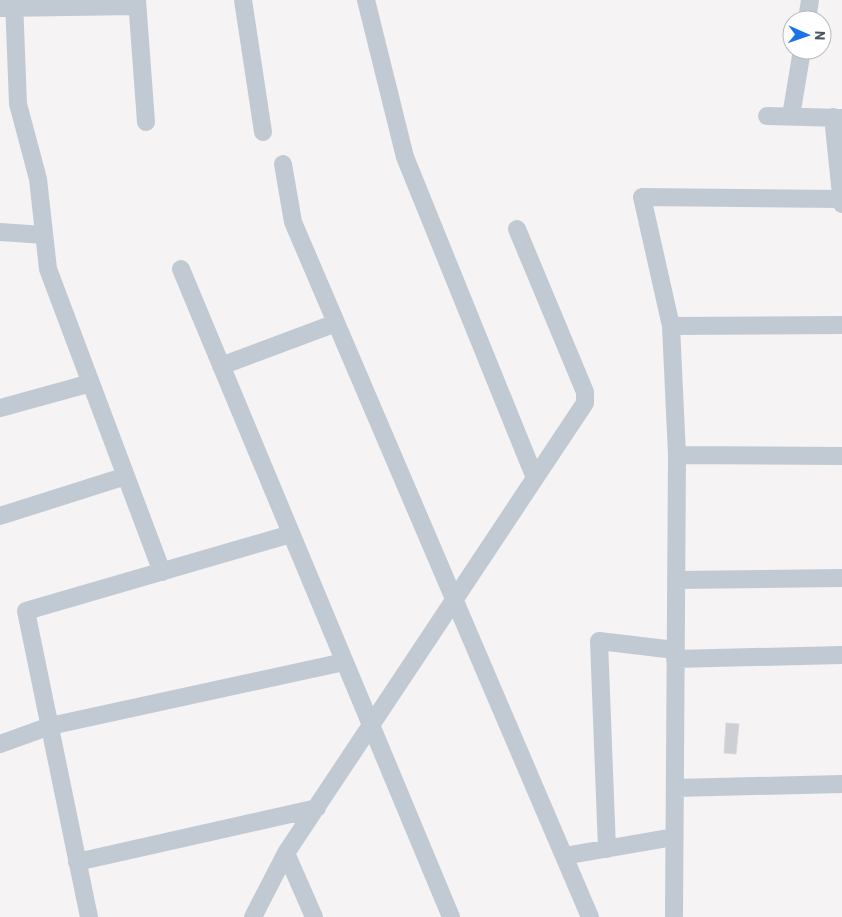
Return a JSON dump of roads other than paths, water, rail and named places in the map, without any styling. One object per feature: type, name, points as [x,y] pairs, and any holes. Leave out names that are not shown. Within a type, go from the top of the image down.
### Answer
[{"type":"street","points":[[243,0],[263,132]]},
{"type":"street","points":[[366,0],[405,157],[535,478]]},
{"type":"street","points":[[146,122],[137,3],[9,5],[18,104],[38,179],[48,269],[162,572]]},
{"type":"street","points":[[792,116],[800,60]]},
{"type":"street","points":[[767,116],[837,118],[842,204]]},
{"type":"street","points":[[283,164],[293,222],[590,917]]},
{"type":"street","points":[[674,917],[677,455],[670,326],[642,197],[842,199]]},
{"type":"street","points":[[253,917],[286,853],[585,403],[585,392],[517,229]]},
{"type":"street","points":[[0,232],[44,234]]},
{"type":"street","points":[[182,270],[451,917]]},
{"type":"street","points":[[221,366],[336,324]]},
{"type":"street","points":[[670,326],[842,324]]},
{"type":"street","points":[[0,408],[91,383]]},
{"type":"street","points":[[677,455],[842,456]]},
{"type":"street","points":[[0,516],[126,476]]},
{"type":"street","points":[[89,917],[26,611],[291,534]]},
{"type":"street","points":[[676,580],[842,578]]},
{"type":"street","points":[[607,849],[599,641],[675,654],[842,655]]},
{"type":"street","points":[[0,744],[50,726],[344,662]]},
{"type":"street","points":[[675,788],[842,784]]},
{"type":"street","points":[[77,862],[317,808]]},
{"type":"street","points":[[564,856],[674,837]]},
{"type":"street","points":[[286,853],[314,917]]}]
